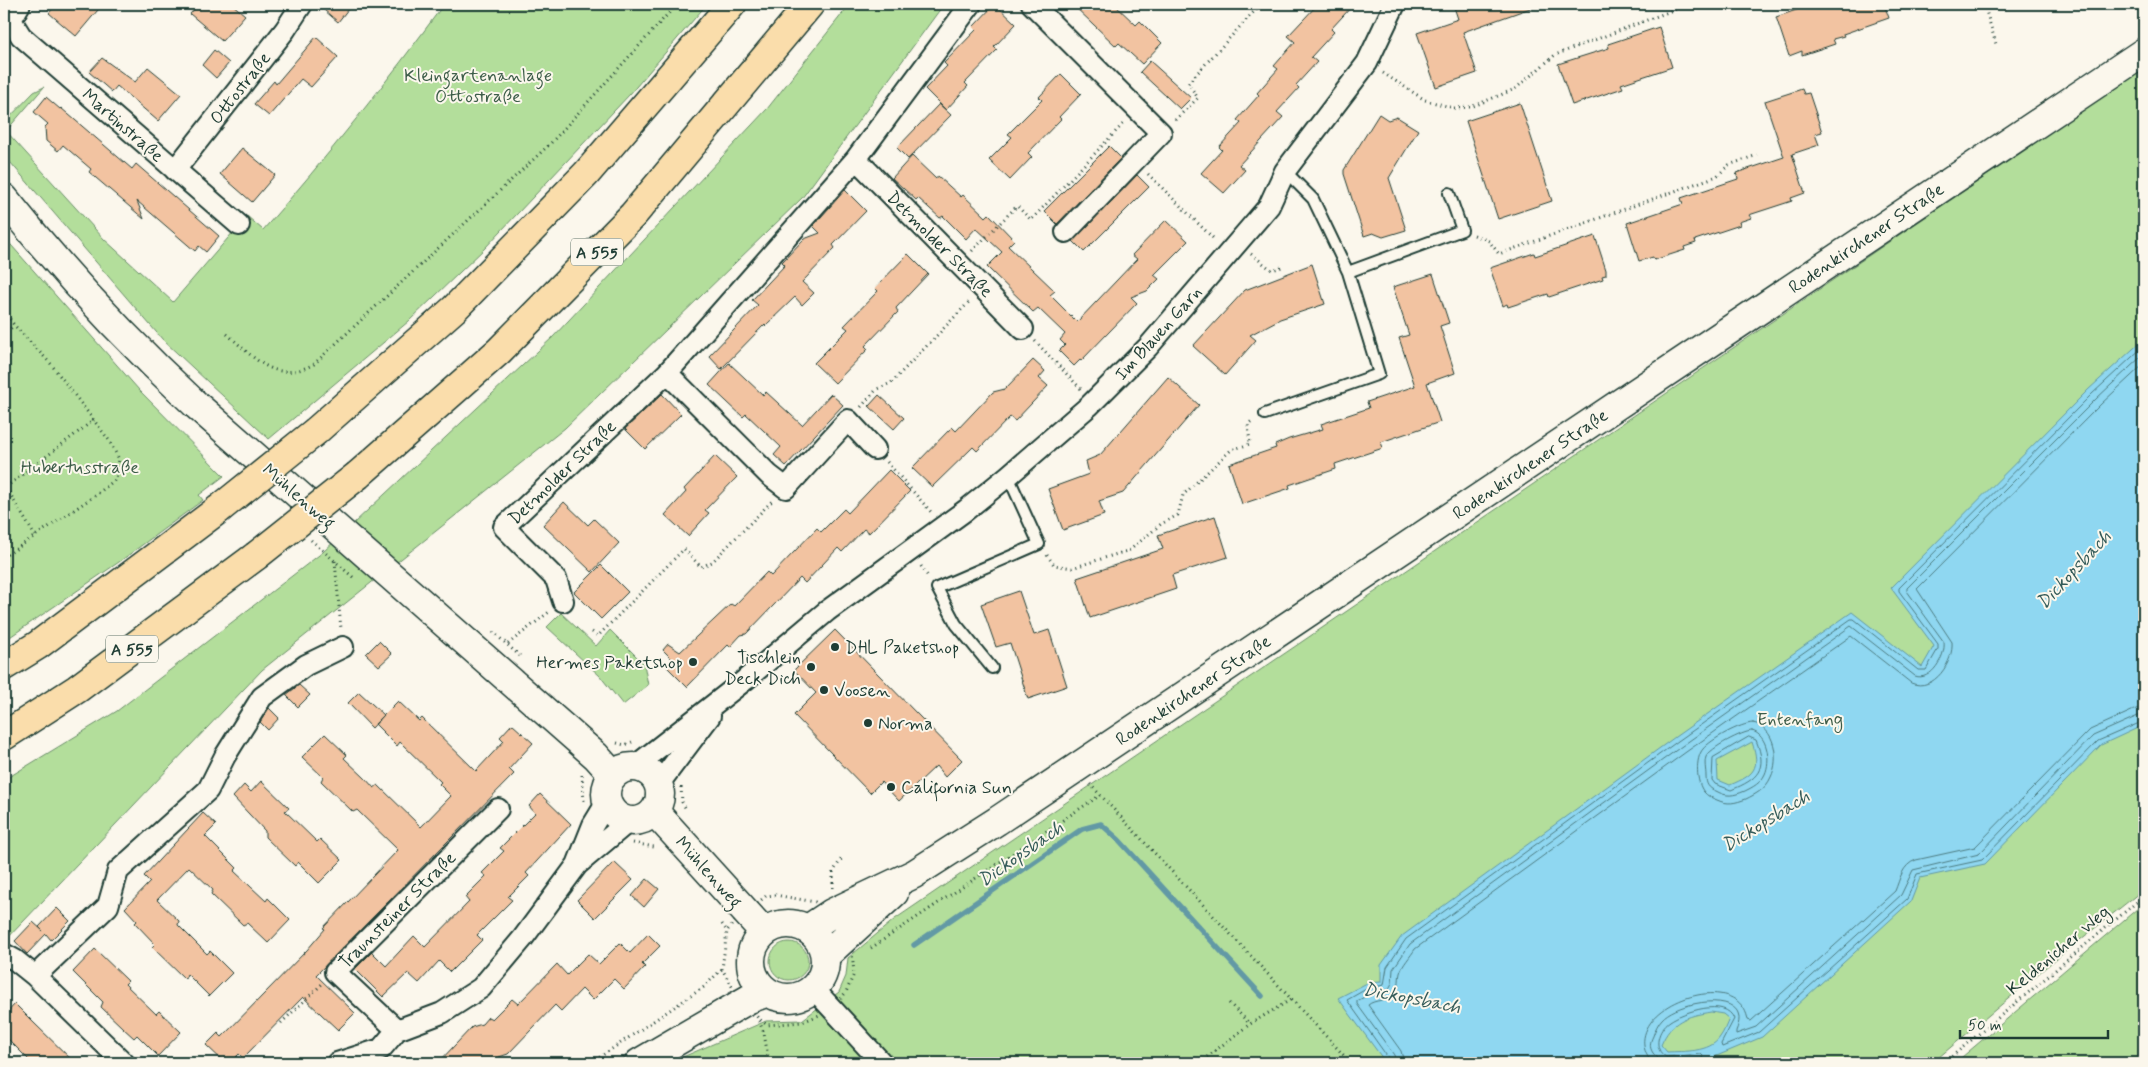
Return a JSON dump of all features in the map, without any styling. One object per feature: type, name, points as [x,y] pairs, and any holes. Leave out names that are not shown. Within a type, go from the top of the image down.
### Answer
[{"type":"highway","points":[[4,666],[38,645],[219,508],[316,431],[454,309],[579,182],[732,4]]},
{"type":"highway","name":"A 555","points":[[4,736],[77,689],[256,556],[358,475],[499,351],[633,215],[810,4]]},
{"type":"main road","name":"Rodenkirchener Straße","points":[[808,929],[832,913],[914,874],[1078,767],[2144,52]]},
{"type":"main road","name":"Mühlenweg","points":[[4,198],[67,275],[146,359],[194,403],[589,750],[624,771],[644,769],[652,774],[658,784]]},
{"type":"main road","points":[[607,802],[605,792],[624,771]]},
{"type":"main road","points":[[642,816],[659,799],[658,784]]},
{"type":"main road","name":"Mühlenweg","points":[[607,802],[614,814],[621,818],[642,816],[764,932]]},
{"type":"main road","name":"Rodenkirchener Straße","points":[[825,956],[914,874]]},
{"type":"main road","points":[[783,924],[799,925],[808,929],[822,944],[825,956],[823,972],[813,988],[801,996],[782,997],[760,981],[751,960],[754,945],[764,932],[773,926],[783,924]]},
{"type":"main road","points":[[643,1061],[749,999],[760,981]]},
{"type":"street","name":"Ottostraße","points":[[175,170],[273,46],[302,4]]},
{"type":"street","name":"Detmolder Straße","points":[[563,601],[556,579],[504,527],[667,373],[856,159],[970,4]]},
{"type":"street","points":[[1032,4],[1139,108],[1162,133],[1066,232]]},
{"type":"street","name":"Im Blauen Garn","points":[[624,771],[726,695],[827,611],[966,510],[1089,406],[1148,347],[1269,206],[1285,171],[1367,64],[1395,4]]},
{"type":"street","name":"Martinstraße","points":[[16,12],[21,36],[239,225]]},
{"type":"street","name":"Detmolder Straße","points":[[856,159],[1023,329]]},
{"type":"street","points":[[667,373],[769,475],[786,488],[848,420],[875,449]]},
{"type":"street","points":[[35,976],[108,906],[118,871],[208,790],[225,756],[262,697],[306,665],[342,647]]},
{"type":"street","name":"Im Blauen Garn","points":[[658,784],[726,695]]},
{"type":"street","points":[[337,1063],[381,1049],[397,1030],[442,1013],[481,988],[523,938],[577,865],[593,825],[607,802]]},
{"type":"street","name":"Traunsteiner Straße","points":[[397,1030],[336,972],[498,809]]},
{"type":"street","points":[[577,865],[642,816]]},
{"type":"street","points":[[4,954],[35,976],[124,1063]]},
{"type":"street","points":[[813,988],[882,1063]]},
{"type":"lane","points":[[1265,414],[1379,374],[1348,272],[1313,199],[1285,171]]},
{"type":"lane","points":[[1348,272],[1462,230],[1449,193]]},
{"type":"lane","points":[[992,668],[956,624],[937,588],[1039,544],[1008,476]]},
{"type":"path","points":[[227,334],[259,362],[274,370],[290,372],[303,370],[314,364],[550,144],[677,4]]},
{"type":"path","points":[[1162,133],[1198,98],[1188,83],[1261,4]]},
{"type":"path","points":[[1367,64],[1425,100],[1454,108],[1471,107],[1515,89],[1555,55],[1689,4]]},
{"type":"path","points":[[1984,4],[1996,44]]},
{"type":"path","points":[[960,264],[1017,206],[1031,220],[1139,108]]},
{"type":"path","points":[[1462,230],[1489,241],[1499,254],[1717,176],[1729,165],[1757,155]]},
{"type":"path","points":[[1135,161],[1219,244]]},
{"type":"path","points":[[1251,254],[1272,270],[1282,267]]},
{"type":"path","points":[[848,420],[877,389],[891,383],[983,288]]},
{"type":"path","points":[[4,310],[14,325],[51,364],[94,420],[108,439],[119,460],[116,479],[4,557]]},
{"type":"path","points":[[4,336],[14,325]]},
{"type":"path","points":[[1023,329],[1083,392],[1089,384]]},
{"type":"path","points":[[1039,544],[1054,565],[1072,568],[1130,550],[1161,524],[1178,515],[1183,495],[1231,450],[1250,444],[1248,424],[1265,414]]},
{"type":"path","points":[[35,536],[5,485],[94,420]]},
{"type":"path","points":[[875,449],[935,517]]},
{"type":"path","points":[[592,632],[598,636],[684,549],[700,567],[712,562],[786,488]]},
{"type":"path","points":[[335,561],[342,647]]},
{"type":"path","points":[[508,644],[546,614]]},
{"type":"path","points":[[1078,767],[1099,796],[1292,998],[1351,1063]]},
{"type":"path","points":[[869,949],[1099,796]]},
{"type":"path","points":[[832,890],[833,872],[842,858]]},
{"type":"path","points":[[766,896],[775,895],[815,902]]},
{"type":"path","name":"Keldenicher Weg","points":[[1944,1063],[2144,896]]},
{"type":"path","points":[[591,1063],[704,987],[722,969],[727,932]]},
{"type":"path","points":[[853,960],[861,955]]},
{"type":"path","points":[[281,1023],[336,972]]},
{"type":"path","points":[[1199,1063],[1250,1024],[1292,998]]},
{"type":"path","points":[[1229,1003],[1250,1024]]},
{"type":"path","points":[[758,1018],[764,1033],[769,1063]]},
{"type":"green space","name":"Kleingartenanlage Ottostraße","points":[[444,4],[707,4],[630,94],[485,248],[409,321],[269,439],[163,340],[4,155],[4,123],[34,92],[44,87],[6,131],[104,239],[173,302],[247,216],[263,230],[356,119]]},
{"type":"green space","points":[[850,4],[944,4],[802,198],[565,428],[262,670],[4,942],[4,780],[117,711],[323,552],[553,337],[767,109]]},
{"type":"green space","name":"Entenfang","points":[[2144,68],[2144,889],[2046,967],[1932,1063],[669,1063],[766,1021],[802,1020],[839,992],[846,976],[848,958],[895,919]]},
{"type":"green space","name":"Hubertusstraße","points":[[4,237],[139,390],[224,476],[199,495],[203,500],[119,562],[4,641]]},
{"type":"green space","points":[[561,613],[596,646],[610,630],[644,664],[648,685],[623,705],[600,676],[547,627]]},
{"type":"green space","points":[[2144,903],[2144,1063],[1955,1063]]},
{"type":"green space","points":[[789,942],[803,947],[808,961],[803,975],[789,980],[775,975],[770,961],[775,947]]},
{"type":"water","points":[[2144,339],[2144,725],[2101,745],[1985,864],[1920,878],[1911,901],[1762,1037],[1700,1063],[1386,1063],[1338,998],[1367,983],[1381,982],[1381,965],[1402,936],[1675,737],[1852,612],[1922,667],[1934,646],[1891,588],[2088,390]],"holes":[[[1752,742],[1756,759],[1750,774],[1730,785],[1718,780],[1717,761]],[[1711,1012],[1723,1014],[1729,1019],[1723,1033],[1710,1046],[1696,1050],[1667,1052],[1661,1045],[1670,1030],[1680,1021],[1694,1015]]]},
{"type":"building","points":[[57,4],[103,4],[76,36],[49,13]]},
{"type":"building","points":[[199,4],[232,4],[245,15],[222,41],[190,14]]},
{"type":"building","points":[[317,4],[352,4],[338,22]]},
{"type":"building","points":[[995,4],[1016,24],[994,47],[997,50],[965,83],[968,86],[946,110],[925,89],[947,66],[944,63],[976,30],[973,27]]},
{"type":"building","points":[[1072,4],[1114,4],[1136,25],[1140,21],[1162,43],[1142,64],[1119,43],[1116,46]]},
{"type":"building","points":[[1318,4],[1354,4],[1331,29],[1334,32],[1311,57],[1317,62],[1296,85],[1299,88],[1277,112],[1283,117],[1239,165],[1245,170],[1224,193],[1201,173],[1222,150],[1219,147],[1241,123],[1237,120],[1278,69],[1274,66],[1295,42],[1288,36]]},
{"type":"building","points":[[1453,4],[1536,4],[1536,6],[1463,32],[1477,73],[1436,87],[1417,33],[1458,19]]},
{"type":"building","points":[[1804,4],[1884,4],[1889,18],[1843,34],[1844,36],[1833,39],[1835,44],[1802,55],[1802,51],[1789,56],[1776,17],[1805,7]]},
{"type":"building","points":[[1659,27],[1672,67],[1621,84],[1623,88],[1572,105],[1558,64],[1609,48],[1608,44]]},
{"type":"building","points":[[316,37],[338,57],[311,87],[301,79],[269,116],[254,104],[274,81],[276,84]]},
{"type":"building","points":[[214,50],[229,63],[216,78],[202,65]]},
{"type":"building","points":[[102,58],[135,82],[148,67],[181,94],[158,121],[117,86],[112,92],[89,72]]},
{"type":"building","points":[[1150,61],[1191,98],[1180,109],[1140,72]]},
{"type":"building","points":[[1061,74],[1081,94],[1059,117],[1061,119],[1028,153],[1032,157],[1010,180],[989,160],[1012,137],[1008,134],[1042,100],[1039,97]]},
{"type":"building","points":[[1802,89],[1804,94],[1809,93],[1822,132],[1815,134],[1819,145],[1792,154],[1805,193],[1791,198],[1792,201],[1749,215],[1751,218],[1739,222],[1740,225],[1695,240],[1696,243],[1684,247],[1685,250],[1654,260],[1653,257],[1639,261],[1627,223],[1683,204],[1681,198],[1738,179],[1736,173],[1784,157],[1765,101]]},
{"type":"building","points":[[46,97],[132,169],[136,164],[219,236],[206,252],[199,246],[195,251],[137,201],[144,219],[89,172],[91,169],[63,145],[58,151],[46,141],[45,127],[48,124],[34,112]]},
{"type":"building","points":[[1520,103],[1552,201],[1498,219],[1466,121]]},
{"type":"building","points":[[939,104],[951,115],[908,159],[897,148]]},
{"type":"building","points":[[1379,114],[1388,120],[1397,117],[1418,130],[1389,178],[1406,230],[1383,237],[1373,233],[1364,236],[1344,174],[1344,170]]},
{"type":"building","points":[[1109,146],[1121,158],[1057,224],[1044,211]]},
{"type":"building","points":[[242,148],[275,175],[252,202],[220,174]]},
{"type":"building","points":[[912,156],[936,179],[938,176],[961,197],[963,195],[986,217],[989,214],[1014,240],[1008,246],[1055,291],[1050,295],[1077,322],[1137,259],[1132,255],[1166,220],[1188,241],[1154,275],[1159,279],[1147,291],[1131,297],[1137,303],[1074,366],[1059,351],[1065,345],[1060,340],[1065,334],[1038,308],[1033,312],[987,267],[1002,252],[976,228],[966,239],[943,216],[940,218],[918,198],[916,200],[892,178]]},
{"type":"building","points":[[1137,175],[1149,187],[1084,252],[1073,241]]},
{"type":"building","points":[[845,190],[866,211],[833,245],[835,248],[802,282],[814,293],[802,305],[795,297],[764,325],[721,369],[709,356],[758,305],[752,300],[785,265],[782,262],[804,239],[820,233],[813,226]]},
{"type":"building","points":[[1595,236],[1606,270],[1606,275],[1602,276],[1603,279],[1549,297],[1548,294],[1508,307],[1507,304],[1503,306],[1490,268],[1534,253],[1535,256]]},
{"type":"building","points":[[908,254],[928,274],[896,308],[898,312],[865,346],[868,349],[835,383],[814,363],[848,329],[844,326],[878,291],[875,288]]},
{"type":"building","points":[[1312,264],[1325,304],[1280,319],[1250,335],[1256,340],[1225,375],[1193,346],[1245,290]]},
{"type":"building","points":[[1433,274],[1449,323],[1440,326],[1455,373],[1427,383],[1440,422],[1381,442],[1383,448],[1335,464],[1336,469],[1289,485],[1290,488],[1242,504],[1229,464],[1276,448],[1275,445],[1289,439],[1323,429],[1321,424],[1369,408],[1367,402],[1415,386],[1399,338],[1409,335],[1393,287]]},
{"type":"building","points":[[1033,360],[1045,371],[1039,378],[1048,386],[1015,421],[1010,417],[977,451],[973,447],[932,487],[912,468],[952,427],[956,431],[993,392],[1005,389]]},
{"type":"building","points":[[729,363],[763,395],[766,392],[802,425],[831,394],[843,405],[786,466],[774,455],[781,447],[746,414],[743,417],[709,385]]},
{"type":"building","points":[[1168,377],[1199,405],[1123,493],[1099,501],[1104,515],[1063,530],[1048,489],[1089,474],[1086,461],[1100,455]]},
{"type":"building","points":[[662,394],[681,414],[645,449],[625,429]]},
{"type":"building","points":[[879,395],[904,418],[894,429],[869,406]]},
{"type":"building","points":[[715,456],[737,477],[705,510],[709,513],[688,536],[665,515],[686,492],[684,489]]},
{"type":"building","points":[[889,470],[910,491],[869,533],[864,529],[842,552],[838,548],[805,583],[800,578],[746,634],[741,635],[730,647],[728,645],[687,687],[667,667],[674,661],[663,650],[668,644],[680,652],[731,604],[734,606],[767,572],[771,576],[817,528],[821,532],[844,509],[848,513]]},
{"type":"building","points":[[564,502],[588,525],[594,519],[619,543],[592,572],[543,525]]},
{"type":"building","points":[[1215,516],[1228,557],[1172,575],[1176,589],[1090,618],[1077,578],[1163,549],[1158,535]]},
{"type":"building","points":[[601,565],[628,592],[601,619],[574,592]]},
{"type":"building","points":[[1019,591],[1034,635],[1049,630],[1067,686],[1028,699],[1010,643],[996,647],[981,604]]},
{"type":"building","points":[[835,630],[962,760],[945,777],[936,766],[899,801],[881,782],[870,793],[794,715],[816,693],[794,670]]},
{"type":"building","points":[[379,641],[392,654],[379,666],[366,654]]},
{"type":"building","points":[[299,685],[310,695],[298,707],[286,695]]},
{"type":"building","points":[[359,692],[384,715],[372,728],[348,703]]},
{"type":"building","points":[[398,701],[419,721],[422,718],[476,771],[504,741],[500,737],[512,724],[533,743],[509,769],[514,774],[316,975],[355,1013],[338,1030],[303,997],[243,1058],[239,1054],[230,1063],[225,1063],[206,1045],[218,1033],[222,1037],[307,950],[325,929],[323,928],[398,850],[357,810],[353,812],[321,781],[323,777],[302,757],[325,734],[347,755],[344,758],[374,788],[378,785],[421,827],[451,796],[439,784],[441,782],[400,742],[397,746],[375,724]]},
{"type":"building","points":[[269,708],[279,718],[268,730],[260,722]]},
{"type":"building","points":[[261,781],[289,808],[285,811],[317,842],[320,839],[342,860],[319,883],[298,862],[295,866],[265,837],[265,831],[233,797],[244,785],[251,792]]},
{"type":"building","points":[[540,794],[571,824],[526,873],[529,876],[508,897],[512,900],[477,935],[482,940],[450,972],[439,961],[419,983],[408,973],[383,997],[355,969],[372,952],[386,966],[414,936],[425,947],[469,902],[465,897],[486,876],[482,873],[504,851],[500,848],[535,813],[529,806]]},
{"type":"building","points":[[203,813],[216,825],[205,836],[237,868],[234,871],[266,901],[268,898],[290,920],[268,943],[247,923],[243,925],[211,894],[213,890],[189,867],[157,900],[179,921],[178,925],[207,954],[210,951],[232,973],[209,996],[187,974],[185,979],[152,947],[155,944],[135,923],[137,921],[125,908],[150,882],[144,876]]},
{"type":"building","points":[[614,862],[633,880],[595,918],[577,900]]},
{"type":"building","points":[[647,879],[659,889],[644,907],[632,896]]},
{"type":"building","points":[[57,908],[70,921],[51,940],[46,934],[27,954],[15,941],[33,922],[43,931],[39,927]]},
{"type":"building","points":[[648,934],[660,946],[642,964],[645,967],[624,989],[614,979],[593,1000],[582,989],[561,1011],[555,1005],[508,1054],[499,1057],[493,1063],[438,1063],[472,1027],[482,1024],[488,1017],[492,1019],[512,999],[518,1004],[557,964],[567,975],[588,954],[599,964],[620,943],[630,953]]},
{"type":"building","points":[[95,949],[128,981],[125,984],[156,1014],[159,1011],[181,1032],[158,1056],[137,1035],[134,1038],[101,1007],[103,1002],[73,972]]},
{"type":"building","points":[[15,1004],[75,1063],[32,1063],[4,1035],[4,1016]]},
{"type":"waterway","name":"Dickopsbach","points":[[914,945],[1082,829],[1101,824],[1119,840],[1262,996]]},
{"type":"place","name":"DHL Paketshop","points":[[835,647]]},
{"type":"place","name":"Hermes Paketshop","points":[[693,662]]},
{"type":"place","name":"Tischlein Deck Dich","points":[[811,667]]},
{"type":"place","name":"Voosen","points":[[824,690]]},
{"type":"place","name":"Norma","points":[[868,723]]},
{"type":"place","name":"California Sun","points":[[891,787]]}]
